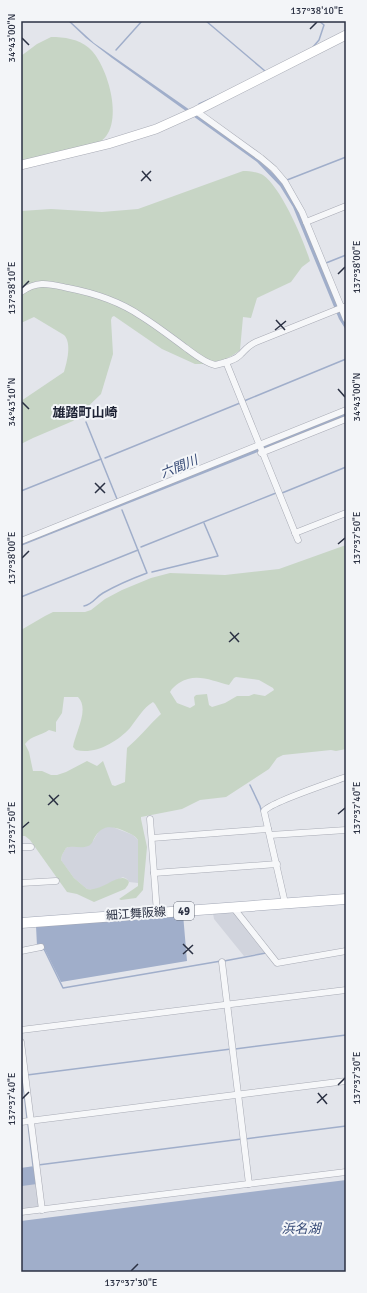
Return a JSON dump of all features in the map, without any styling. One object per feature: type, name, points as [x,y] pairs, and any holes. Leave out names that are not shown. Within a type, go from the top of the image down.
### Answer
[{"type":"main road","name":"細江舞阪線","points":[[21,923],[346,898]]},
{"type":"street","points":[[21,166],[131,138],[156,129],[193,113],[346,35]]},
{"type":"street","points":[[193,113],[254,152],[274,169],[294,196],[306,222],[340,308],[346,319]]},
{"type":"street","points":[[306,222],[346,206]]},
{"type":"street","points":[[21,292],[33,285],[41,283],[86,292],[114,301],[140,315],[192,352],[215,365],[238,357],[247,347],[256,342],[340,308]]},
{"type":"street","points":[[226,362],[298,540]]},
{"type":"street","points":[[262,449],[346,410]]},
{"type":"street","points":[[21,541],[262,449],[346,419]]},
{"type":"street","points":[[295,533],[346,514]]},
{"type":"street","points":[[285,903],[265,814],[266,809],[315,788],[346,777]]},
{"type":"street","points":[[150,818],[157,913]]},
{"type":"street","points":[[152,838],[346,830]]},
{"type":"street","points":[[21,847],[31,846]]},
{"type":"street","points":[[154,873],[277,864]]},
{"type":"street","points":[[21,883],[56,881]]},
{"type":"street","points":[[236,907],[236,911],[277,963],[346,951]]},
{"type":"street","points":[[21,951],[42,947]]},
{"type":"street","points":[[222,962],[249,1184]]},
{"type":"street","points":[[21,1030],[346,990]]},
{"type":"street","points":[[21,1042],[42,1210]]},
{"type":"street","points":[[21,1122],[346,1081]]},
{"type":"street","points":[[21,1212],[346,1172]]},
{"type":"shaded area","points":[[110,826],[133,835],[138,840],[138,883],[129,882],[123,877],[93,890],[87,889],[74,878],[61,860],[62,855],[66,848],[71,846],[82,847],[93,841],[99,831]]},
{"type":"shaded area","points":[[234,912],[266,953],[244,956],[214,919],[213,913]]},
{"type":"shaded area","points":[[35,1166],[40,1207],[21,1211],[21,1168]]},
{"type":"green space","points":[[51,37],[66,38],[81,42],[96,56],[108,81],[112,96],[112,124],[107,136],[98,143],[21,161],[21,56],[37,44]]},
{"type":"green space","points":[[243,171],[259,173],[270,181],[291,215],[310,261],[302,267],[291,282],[257,298],[251,318],[243,317],[240,350],[230,357],[217,361],[208,361],[128,306],[49,283],[21,290],[21,211],[51,209],[102,212],[138,209]]},
{"type":"green space","points":[[41,285],[86,293],[127,309],[205,364],[195,364],[162,349],[114,316],[111,320],[113,354],[101,394],[73,421],[21,444],[21,401],[64,372],[68,353],[68,343],[64,335],[34,317],[21,323],[21,293]]},
{"type":"green space","points":[[346,545],[346,749],[283,755],[277,758],[269,769],[226,797],[200,800],[182,809],[141,817],[147,847],[143,890],[136,898],[119,899],[138,886],[138,840],[133,835],[122,830],[110,827],[104,828],[98,833],[91,844],[85,847],[66,848],[61,860],[74,878],[87,889],[99,888],[121,878],[126,879],[129,882],[128,885],[125,889],[94,902],[77,894],[67,892],[30,840],[25,836],[21,836],[21,630],[53,612],[85,612],[91,610],[105,599],[122,590],[151,578],[170,573],[225,575],[279,569]],"holes":[[[236,677],[259,680],[274,690],[265,696],[254,694],[249,696],[237,696],[225,703],[212,707],[209,705],[207,694],[196,695],[194,697],[195,705],[190,708],[177,703],[170,692],[179,683],[192,678],[204,678],[229,685]],[[64,697],[78,697],[81,702],[83,708],[81,721],[73,747],[76,750],[83,751],[98,749],[119,738],[130,728],[146,707],[153,702],[155,704],[161,714],[127,748],[125,782],[115,786],[112,785],[103,761],[97,766],[87,761],[57,775],[51,775],[42,771],[33,771],[29,752],[25,744],[33,737],[49,730],[56,732],[56,722],[62,713]]]},
{"type":"water","points":[[68,21],[70,21],[94,43],[253,154],[277,177],[288,191],[296,205],[346,324],[346,330],[339,319],[293,207],[280,186],[257,162],[112,58],[86,38]]},
{"type":"water","points":[[346,412],[346,417],[21,546],[21,543]]},
{"type":"water","points":[[183,914],[187,961],[61,982],[44,948],[44,945],[37,946],[36,926]]},
{"type":"water","points":[[35,1166],[37,1184],[22,1186],[21,1168]]},
{"type":"water","name":"浜名湖","points":[[346,1180],[346,1272],[21,1272],[21,1221]]},
{"type":"waterway","points":[[116,50],[142,21]]},
{"type":"waterway","points":[[206,21],[265,71]]},
{"type":"waterway","points":[[313,47],[319,40],[324,25],[319,21]]},
{"type":"waterway","points":[[199,104],[217,96]]},
{"type":"waterway","points":[[287,180],[346,157]]},
{"type":"waterway","points":[[326,263],[346,255]]},
{"type":"waterway","points":[[244,401],[346,359]]},
{"type":"waterway","points":[[105,458],[240,403]]},
{"type":"waterway","points":[[86,422],[117,499]]},
{"type":"waterway","points":[[21,491],[101,459]]},
{"type":"waterway","points":[[282,493],[346,467]]},
{"type":"waterway","points":[[141,547],[276,493]]},
{"type":"waterway","points":[[84,606],[108,590],[147,573],[122,510]]},
{"type":"waterway","points":[[152,572],[218,556],[204,523]]},
{"type":"waterway","points":[[21,597],[138,550]]},
{"type":"waterway","points":[[250,785],[262,813]]},
{"type":"waterway","points":[[41,950],[44,949],[63,988],[221,961]]},
{"type":"waterway","points":[[224,961],[266,953]]},
{"type":"waterway","points":[[235,1049],[346,1035]]},
{"type":"waterway","points":[[27,1075],[231,1049]]},
{"type":"waterway","points":[[22,1075],[27,1118]]},
{"type":"waterway","points":[[28,1124],[33,1166]]},
{"type":"waterway","points":[[245,1139],[346,1126]]},
{"type":"waterway","points":[[38,1165],[242,1139]]},
{"type":"district","name":"雄踏町山崎","points":[[85,413]]},
{"type":"water label","name":"六間川","points":[[179,467]]}]
